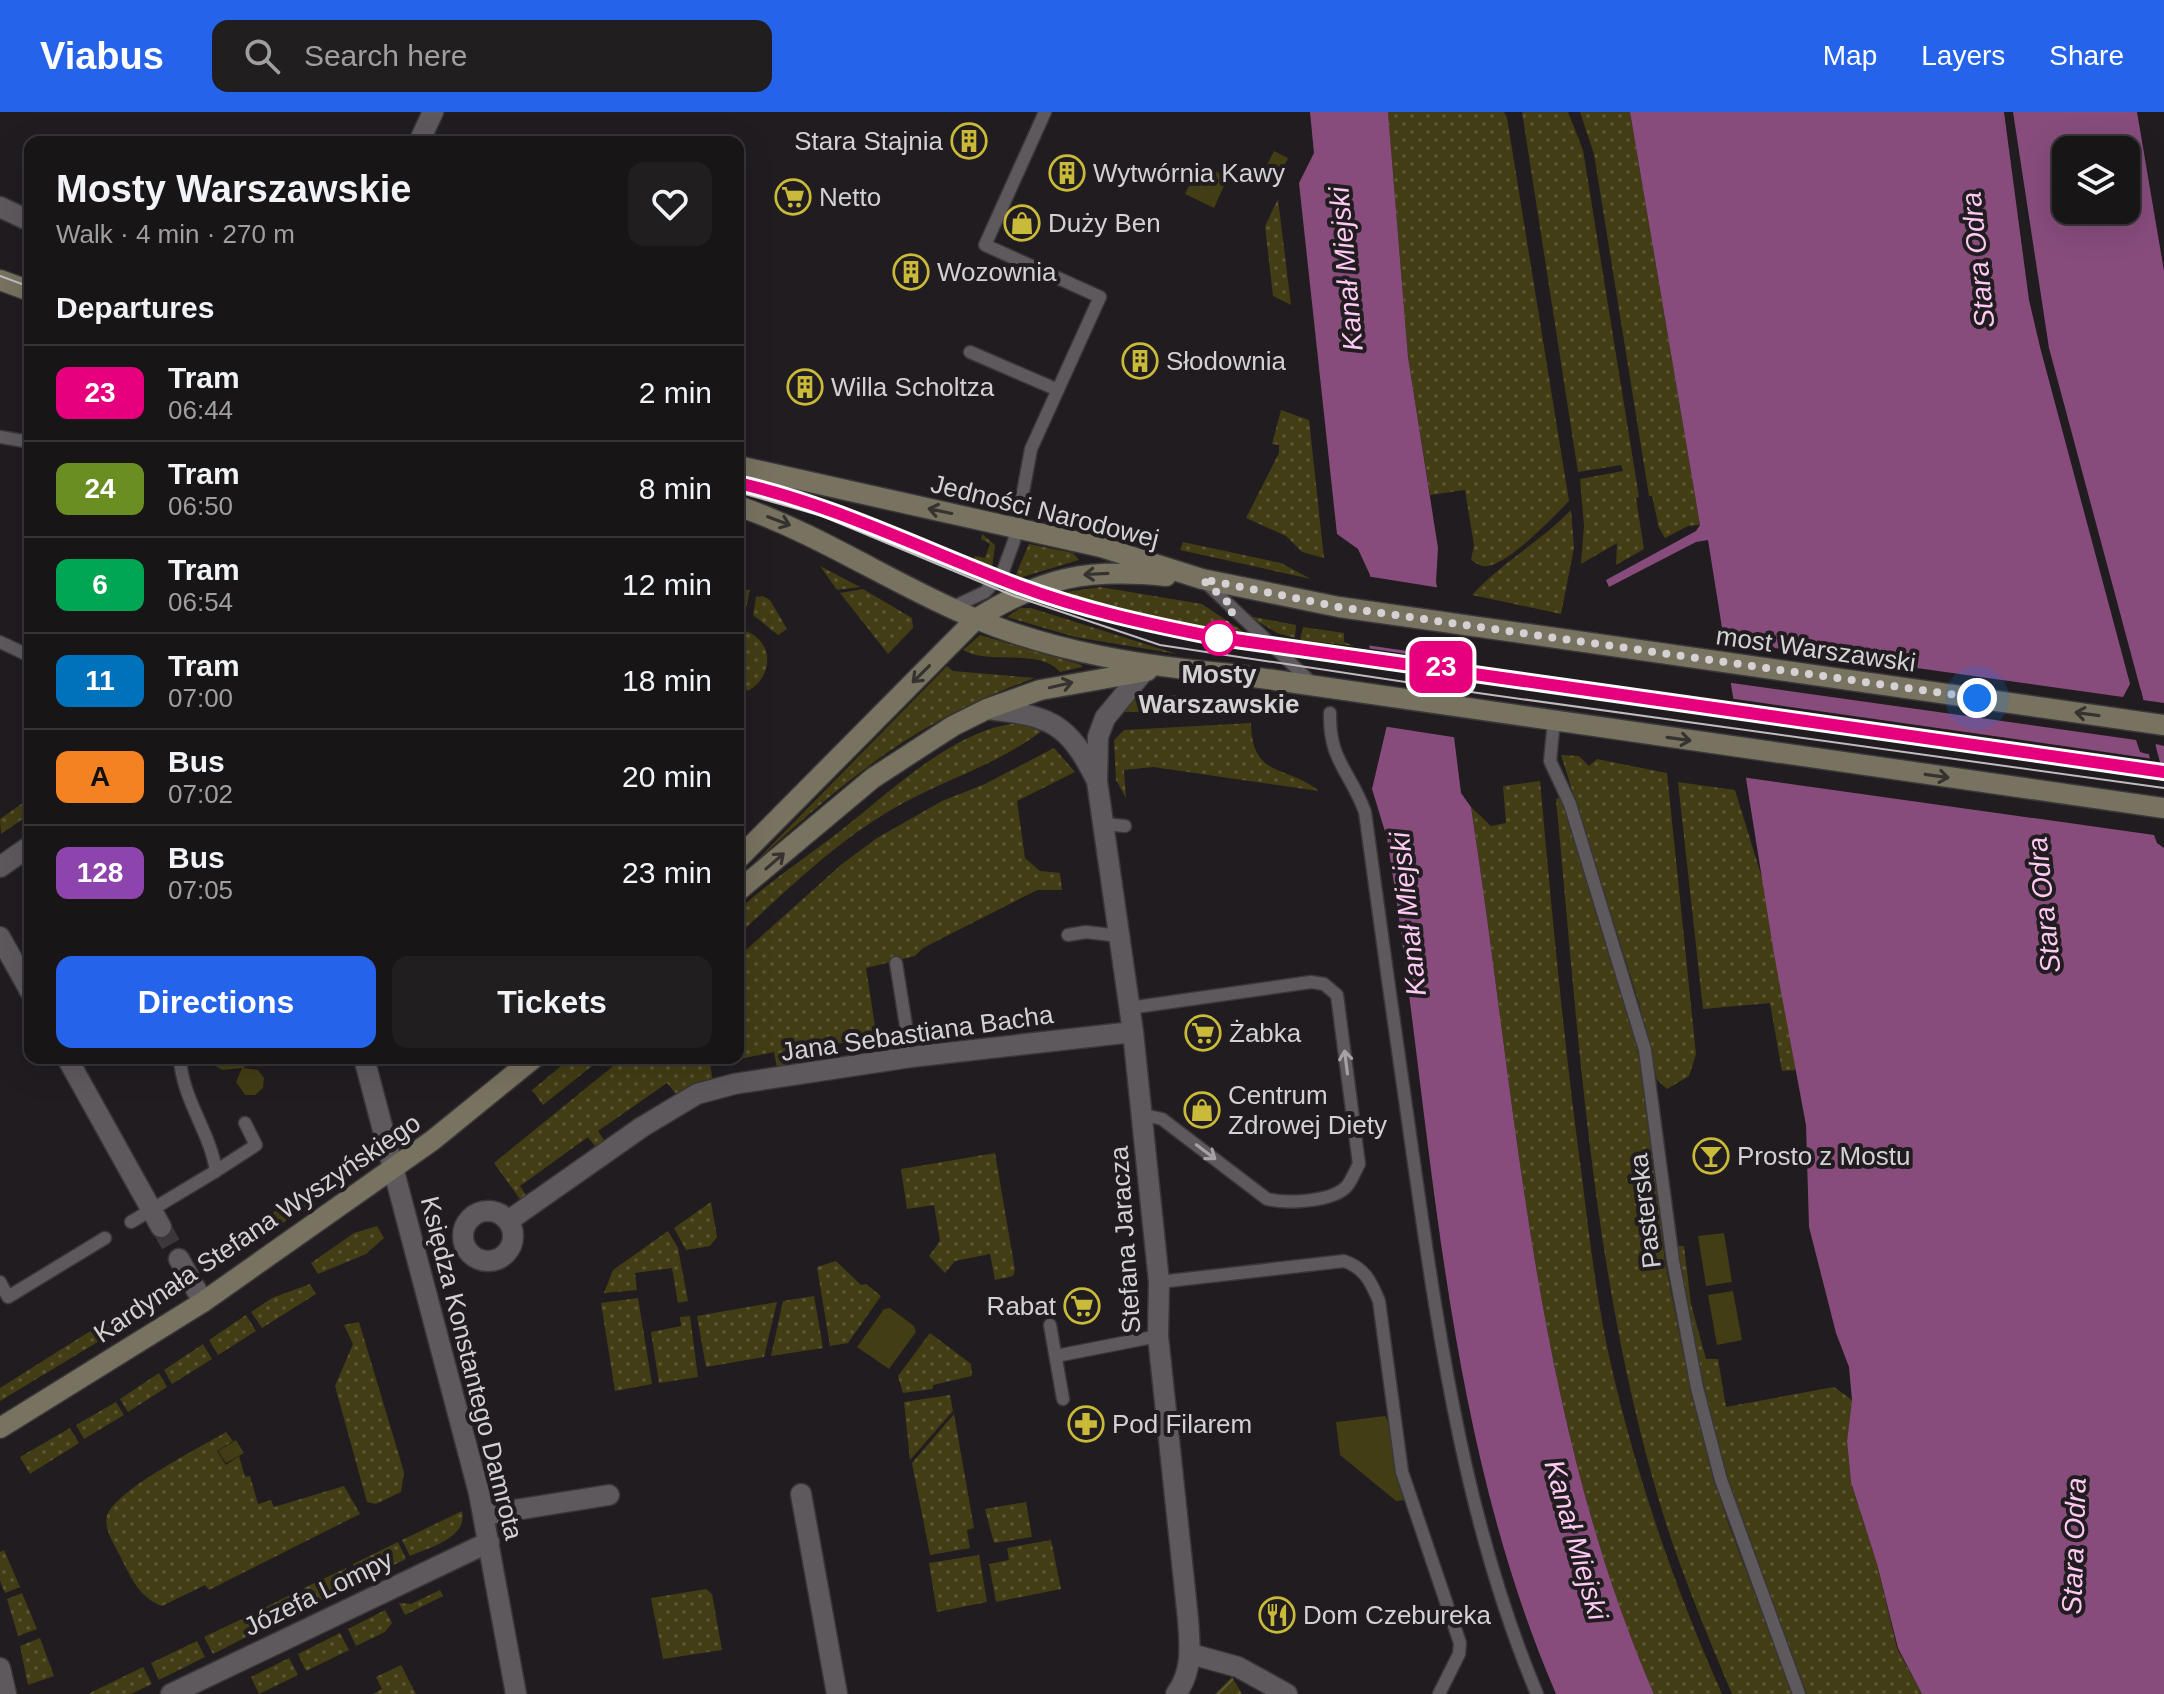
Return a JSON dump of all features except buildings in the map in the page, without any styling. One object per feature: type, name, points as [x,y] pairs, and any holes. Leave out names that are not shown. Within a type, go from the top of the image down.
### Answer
[{"type":"main road","points":[[0,280],[24,289]]},
{"type":"main road","name":"Jedności Narodowej","points":[[744,467],[1114,551],[1202,579],[1339,607],[1468,626]]},
{"type":"main road","points":[[744,508],[820,538],[976,619],[1068,649],[1154,670],[1232,674],[2164,808]]},
{"type":"main road","points":[[744,853],[976,619],[1014,596],[1068,577],[1136,573],[1202,579]]},
{"type":"main road","name":"most Warszawski","points":[[1468,626],[2164,725]]},
{"type":"main road","points":[[744,886],[903,756],[987,709],[1068,683],[1154,670]]},
{"type":"main road","name":"Kardynała Stefana Wyszyńskiego","points":[[0,1428],[203,1302],[396,1167],[526,1064]]},
{"type":"street","points":[[422,136],[433,112]]},
{"type":"street","points":[[0,207],[24,218]]},
{"type":"street","name":"Stefana Jaracza","points":[[1097,781],[1098,737],[1105,718],[1154,670]]},
{"type":"street","name":"Stefana Jaracza","points":[[987,709],[1054,721],[1073,739],[1097,781],[1114,825],[1120,936],[1159,1282],[1158,1336],[1191,1654],[1184,1681],[1176,1694]]},
{"type":"street","points":[[0,867],[24,850]]},
{"type":"street","points":[[0,937],[24,980]]},
{"type":"street","name":"Jana Sebastiana Bacha","points":[[508,1221],[642,1127],[697,1094],[734,1084],[911,1057],[1133,1032]]},
{"type":"street","points":[[70,1064],[157,1219]]},
{"type":"street","name":"Księdza Konstantego Damrota","points":[[366,1064],[396,1167],[484,1515],[516,1694]]},
{"type":"street","points":[[179,1259],[203,1302]]},
{"type":"street","points":[[801,1494],[837,1694]]},
{"type":"street","points":[[484,1515],[609,1495]]},
{"type":"street","name":"Józefa Lompy","points":[[171,1694],[489,1542]]},
{"type":"street","points":[[1191,1654],[1238,1667],[1287,1694]]},
{"type":"street","points":[[0,1668],[6,1694]]},
{"type":"lane","points":[[951,608],[975,599],[997,582],[1016,528],[1031,449],[1100,297],[985,245],[1045,112]]},
{"type":"lane","points":[[970,352],[1058,390]]},
{"type":"lane","points":[[0,437],[24,441]]},
{"type":"lane","points":[[1202,579],[1315,686]]},
{"type":"lane","points":[[0,642],[24,653]]},
{"type":"lane","points":[[1330,713],[1334,755],[1357,790],[1365,812],[1427,1253],[1455,1419],[1491,1560],[1537,1694]]},
{"type":"lane","name":"Pasterska","points":[[1554,721],[1550,761],[1570,804],[1645,1050],[1673,1261],[1697,1388],[1721,1480],[1799,1694]]},
{"type":"lane","points":[[1068,935],[1086,932],[1120,936]]},
{"type":"lane","points":[[896,963],[911,1057]]},
{"type":"lane","points":[[1129,1008],[1311,982],[1324,984],[1337,995],[1359,1164],[1346,1187],[1335,1194],[1280,1202],[1267,1199],[1162,1119],[1140,1114]]},
{"type":"lane","points":[[181,1064],[185,1091],[214,1156],[216,1171]]},
{"type":"lane","points":[[131,1222],[157,1219],[216,1171],[256,1145],[245,1123]]},
{"type":"lane","points":[[0,1282],[8,1297],[105,1238]]},
{"type":"lane","points":[[1159,1282],[1344,1261],[1356,1265],[1370,1281],[1379,1301],[1402,1472],[1460,1643],[1459,1654],[1439,1694]]},
{"type":"lane","points":[[1050,1325],[1063,1399]]},
{"type":"lane","points":[[1056,1356],[1158,1336]]},
{"type":"shaded area","points":[[1388,112],[1504,112],[1507,118],[1569,501],[1528,541],[1492,565],[1483,566],[1471,560],[1474,545],[1465,490],[1430,495],[1408,357]]},
{"type":"shaded area","points":[[1522,112],[1568,112],[1583,150],[1639,497],[1636,498],[1644,549],[1616,565],[1617,543],[1581,564],[1584,526],[1580,479],[1623,471],[1621,465],[1578,472]]},
{"type":"shaded area","points":[[1580,112],[1630,112],[1700,525],[1688,526],[1665,538],[1659,528],[1652,496],[1649,496],[1594,154]]},
{"type":"shaded area","points":[[1274,151],[1288,158],[1276,183],[1261,177]]},
{"type":"shaded area","points":[[1200,164],[1228,177],[1214,208],[1185,194]]},
{"type":"shaded area","points":[[1278,199],[1291,305],[1273,296],[1265,226]]},
{"type":"shaded area","points":[[1281,410],[1309,420],[1324,558],[1302,552],[1286,536],[1246,518],[1279,453],[1279,445],[1272,444]]},
{"type":"shaded area","points":[[1571,510],[1574,548],[1561,614],[1472,595],[1496,572]]},
{"type":"shaded area","points":[[982,534],[995,545],[992,568],[973,561],[975,556],[985,558],[990,544],[981,539]]},
{"type":"shaded area","points":[[1183,542],[1281,563],[1311,579],[1180,550]]},
{"type":"shaded area","points":[[1029,544],[1073,553],[1079,560],[1019,578],[1016,574]]},
{"type":"shaded area","points":[[820,566],[860,587],[837,590]]},
{"type":"shaded area","points":[[1100,587],[1202,604],[1247,634],[1160,619],[1058,593]]},
{"type":"shaded area","points":[[863,589],[912,618],[913,628],[888,654],[840,593]]},
{"type":"shaded area","points":[[744,590],[750,590],[745,613]]},
{"type":"shaded area","points":[[763,596],[770,600],[787,629],[778,635],[753,615],[756,597]]},
{"type":"shaded area","points":[[1020,608],[1031,608],[1177,654],[1075,637],[1007,617]]},
{"type":"shaded area","points":[[1249,616],[1296,625],[1295,638],[1277,633]]},
{"type":"shaded area","points":[[1303,627],[1344,633],[1344,642],[1354,646],[1300,640]]},
{"type":"shaded area","points":[[744,631],[758,639],[767,656],[764,675],[748,691],[744,687]]},
{"type":"shaded area","points":[[980,635],[1082,667],[1060,672],[1040,660],[987,657],[963,650]]},
{"type":"shaded area","points":[[947,666],[953,671],[1035,678],[953,713],[917,733],[853,778],[755,862]]},
{"type":"shaded area","points":[[1180,695],[1180,701],[1166,702],[1165,712],[1119,712],[1135,696]]},
{"type":"shaded area","points":[[1028,723],[1043,730],[1008,753],[874,820],[814,866],[744,930],[744,905],[774,881],[925,764],[977,734],[1003,725]]},
{"type":"shaded area","points":[[1251,723],[1257,753],[1264,762],[1319,791],[1153,767],[1124,770],[1126,798],[1116,780],[1114,740],[1124,730]]},
{"type":"shaded area","points":[[1054,748],[1075,772],[1017,801],[1025,858],[1040,871],[1060,873],[1062,890],[1037,890],[923,948],[915,956],[866,968],[876,1032],[860,1035],[860,1040],[823,1046],[826,1062],[820,1059],[816,1044],[784,1051],[787,1065],[777,1068],[774,1052],[744,1058],[744,952],[842,864],[877,838],[942,801],[985,784]]},
{"type":"shaded area","points":[[1561,755],[1579,756],[1589,766],[1597,759],[1667,773],[1696,1054],[1689,1076],[1667,1089],[1657,1080],[1639,1003]]},
{"type":"shaded area","points":[[1540,781],[1570,1078],[1591,1251],[1608,1350],[1623,1415],[1660,1537],[1722,1694],[1654,1694],[1613,1588],[1581,1480],[1555,1369],[1517,1144],[1471,807],[1491,826],[1506,823],[1503,786]]},
{"type":"shaded area","points":[[1678,782],[1735,790],[1762,878],[1796,1070],[1782,1071],[1770,1003],[1703,1009]]},
{"type":"shaded area","points":[[1562,796],[1634,1034],[1645,1088],[1665,1262],[1691,1393],[1726,1517],[1792,1694],[1732,1694],[1680,1564],[1654,1483],[1615,1315],[1601,1229],[1580,1058],[1556,799]]},
{"type":"shaded area","points":[[24,802],[24,818],[1,834],[0,819]]},
{"type":"shaded area","points":[[212,1064],[247,1064],[243,1068],[258,1070],[264,1078],[263,1088],[255,1095],[245,1095],[236,1082],[242,1068],[222,1070]]},
{"type":"shaded area","points":[[564,1064],[594,1064],[543,1105],[532,1090]]},
{"type":"shaded area","points":[[616,1064],[715,1064],[710,1065],[713,1081],[676,1094],[667,1083],[598,1131],[606,1143],[598,1150],[588,1137],[520,1186],[528,1198],[522,1202],[494,1163]]},
{"type":"shaded area","points":[[995,1153],[1015,1270],[1013,1276],[995,1280],[990,1254],[955,1261],[945,1273],[929,1256],[940,1241],[934,1205],[907,1209],[901,1169]]},
{"type":"shaded area","points":[[323,1178],[330,1191],[215,1269],[203,1271],[197,1265]]},
{"type":"shaded area","points":[[711,1202],[717,1237],[710,1246],[686,1250],[674,1228]]},
{"type":"shaded area","points":[[377,1226],[384,1238],[366,1254],[318,1274],[311,1263],[354,1233]]},
{"type":"shaded area","points":[[668,1231],[678,1248],[688,1301],[678,1303],[672,1268],[635,1273],[637,1290],[604,1293],[613,1270]]},
{"type":"shaded area","points":[[1724,1233],[1732,1282],[1706,1286],[1698,1236]]},
{"type":"shaded area","points":[[1677,1246],[1684,1246],[1691,1304],[1706,1359],[1718,1359],[1726,1407],[1834,1387],[1852,1400],[1847,1441],[1851,1482],[1877,1564],[1897,1648],[1922,1694],[1807,1694],[1725,1477],[1685,1304]]},
{"type":"shaded area","points":[[836,1261],[861,1285],[866,1284],[881,1296],[848,1343],[830,1346],[817,1267]]},
{"type":"shaded area","points":[[176,1277],[176,1292],[172,1297],[0,1401],[0,1388]]},
{"type":"shaded area","points":[[310,1284],[316,1294],[262,1328],[251,1312],[272,1298]]},
{"type":"shaded area","points":[[1733,1291],[1742,1340],[1717,1345],[1708,1295]]},
{"type":"shaded area","points":[[814,1296],[823,1348],[771,1356],[783,1301]]},
{"type":"shaded area","points":[[638,1298],[652,1384],[615,1391],[601,1303]]},
{"type":"shaded area","points":[[777,1302],[764,1357],[706,1367],[697,1316]]},
{"type":"shaded area","points":[[890,1308],[914,1326],[916,1332],[889,1369],[857,1347],[884,1309]]},
{"type":"shaded area","points":[[246,1315],[256,1331],[218,1355],[209,1340]]},
{"type":"shaded area","points":[[690,1316],[698,1377],[659,1383],[651,1332],[681,1326],[680,1317]]},
{"type":"shaded area","points":[[359,1322],[404,1472],[401,1492],[376,1504],[367,1502],[335,1386],[353,1344],[344,1325]]},
{"type":"shaded area","points":[[930,1333],[971,1364],[972,1376],[933,1385],[933,1389],[903,1393],[898,1376]]},
{"type":"shaded area","points":[[203,1344],[212,1359],[172,1384],[164,1370]]},
{"type":"shaded area","points":[[159,1373],[167,1387],[128,1412],[120,1399]]},
{"type":"shaded area","points":[[950,1395],[953,1411],[910,1460],[904,1402]]},
{"type":"shaded area","points":[[116,1402],[124,1415],[84,1439],[76,1425]]},
{"type":"shaded area","points":[[954,1414],[974,1528],[967,1530],[970,1548],[930,1555],[912,1463]]},
{"type":"shaded area","points":[[1385,1416],[1406,1500],[1396,1501],[1340,1455],[1336,1422]]},
{"type":"shaded area","points":[[70,1428],[79,1443],[30,1474],[20,1457]]},
{"type":"shaded area","points":[[226,1432],[233,1441],[217,1451],[226,1465],[239,1456],[245,1477],[250,1476],[258,1504],[271,1500],[274,1507],[344,1486],[360,1514],[209,1590],[205,1585],[162,1606],[148,1599],[134,1583],[109,1534],[107,1516],[125,1494],[142,1482]]},
{"type":"shaded area","points":[[236,1440],[244,1453],[226,1463],[218,1451]]},
{"type":"shaded area","points":[[1026,1502],[1032,1537],[994,1543],[985,1509]]},
{"type":"shaded area","points":[[462,1511],[459,1528],[453,1535],[410,1556],[402,1540]]},
{"type":"shaded area","points":[[1051,1540],[1061,1589],[996,1602],[989,1564],[1009,1560],[1007,1548]]},
{"type":"shaded area","points":[[398,1542],[406,1559],[361,1581],[353,1564]]},
{"type":"shaded area","points":[[4,1550],[20,1587],[5,1593],[0,1581],[0,1552]]},
{"type":"shaded area","points":[[979,1555],[987,1602],[937,1612],[929,1563]]},
{"type":"shaded area","points":[[346,1568],[354,1584],[312,1605],[304,1588]]},
{"type":"shaded area","points":[[706,1589],[712,1594],[722,1650],[663,1659],[651,1598]]},
{"type":"shaded area","points":[[440,1590],[443,1596],[405,1615],[399,1603],[411,1604]]},
{"type":"shaded area","points":[[296,1592],[304,1609],[264,1628],[256,1612]]},
{"type":"shaded area","points":[[22,1593],[37,1629],[18,1636],[7,1599]]},
{"type":"shaded area","points":[[385,1610],[392,1623],[385,1632],[356,1646],[348,1629]]},
{"type":"shaded area","points":[[248,1616],[256,1632],[213,1654],[204,1637]]},
{"type":"shaded area","points":[[340,1633],[349,1650],[306,1671],[298,1654]]},
{"type":"shaded area","points":[[40,1638],[54,1676],[28,1685],[20,1646]]},
{"type":"shaded area","points":[[197,1641],[205,1657],[159,1680],[151,1663]]},
{"type":"shaded area","points":[[289,1658],[298,1675],[259,1694],[251,1677]]},
{"type":"shaded area","points":[[401,1665],[416,1694],[373,1694],[382,1689],[376,1677]]},
{"type":"shaded area","points":[[143,1667],[152,1684],[131,1694],[88,1694]]},
{"type":"shaded area","points":[[1232,1677],[1242,1694],[1215,1694]]},
{"type":"water","name":"Kanał Miejski","points":[[1310,112],[1388,112],[1408,357],[1438,548],[1436,582],[1465,722],[1454,737],[1461,793],[1471,807],[1534,1257],[1555,1369],[1581,1480],[1613,1588],[1654,1694],[1556,1694],[1517,1592],[1487,1487],[1445,1272],[1387,838],[1372,789],[1387,725],[1369,711],[1370,575],[1358,549],[1337,534],[1299,183],[1314,153]]},
{"type":"water","name":"Stara Odra","points":[[1630,112],[2004,112],[2029,300],[2164,811],[2164,1694],[1922,1694],[1898,1648],[1877,1564],[1851,1482],[1847,1441],[1852,1400],[1849,1367],[1836,1333],[1809,1227],[1806,1125],[1774,954],[1708,540],[1696,542],[1609,587],[1606,580],[1696,531],[1700,525]]},
{"type":"water","points":[[2013,112],[2137,112],[2164,271],[2164,777],[2049,348]]},
{"type":"pier","name":"Mosty Warszawskie","points":[[1366,576],[1441,588],[1455,658],[1366,645]]},
{"type":"pier","points":[[1718,640],[2123,697],[2130,684],[2135,685],[2141,690],[2143,700],[2164,703],[2164,746],[2156,744],[2153,752],[2147,754],[2140,752],[2136,740],[1725,682]]},
{"type":"pier","name":"Mosty Warszawskie","points":[[1366,648],[1455,661],[1469,722],[1459,738],[1382,726],[1367,714]]},
{"type":"pier","points":[[1728,698],[2154,759],[2164,796],[2164,848],[2157,843],[2154,835],[1741,777]]},
{"type":"tunnel","points":[[161,1227],[179,1259]]},
{"type":"tram line","points":[[0,276],[24,285]]},
{"type":"tram line","name":"23","points":[[744,484],[805,501],[1018,586],[1113,617],[1214,637],[1599,689],[2164,772]]},
{"type":"tram line","points":[[744,494],[822,516],[1014,596],[1160,645],[1478,693],[2164,788]]},
{"type":"tram line","points":[[1057,599],[1113,617],[1214,637],[2164,772]]},
{"type":"place","name":"Stara Stajnia","points":[[969,141]]},
{"type":"place","name":"Wytwórnia Kawy","points":[[1067,173]]},
{"type":"place","name":"Netto","points":[[793,197]]},
{"type":"place","name":"Duży Ben","points":[[1022,223]]},
{"type":"place","name":"Wozownia","points":[[911,272]]},
{"type":"place","name":"Słodownia","points":[[1140,361]]},
{"type":"place","name":"Willa Scholtza","points":[[805,387]]},
{"type":"place","name":"Mosty Warszawskie","points":[[1219,638]]},
{"type":"place","name":"Żabka","points":[[1203,1033]]},
{"type":"place","name":"Centrum Zdrowej Diety","points":[[1202,1110]]},
{"type":"place","name":"Prosto z Mostu","points":[[1711,1156]]},
{"type":"place","name":"Rabat","points":[[1082,1306]]},
{"type":"place","name":"Pod Filarem","points":[[1086,1424]]},
{"type":"place","name":"Dom Czebureka","points":[[1277,1615]]},
{"type":"route","points":[[1219,638],[1234,608],[1202,579],[1339,607],[1977,698]]}]
